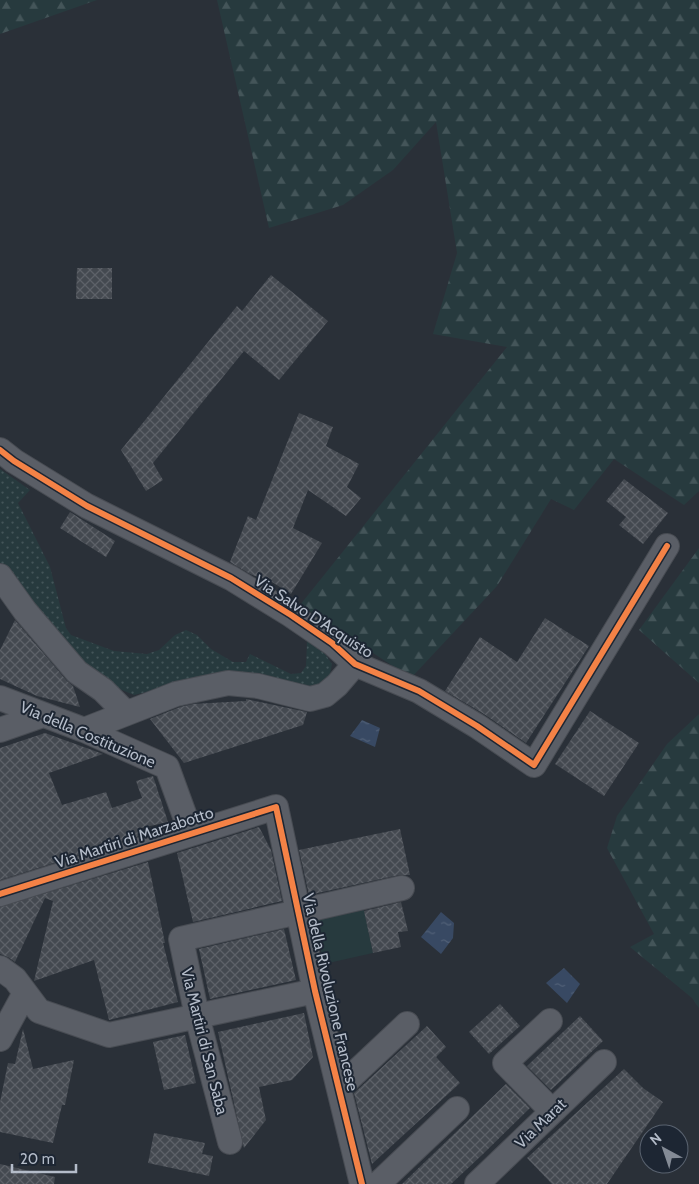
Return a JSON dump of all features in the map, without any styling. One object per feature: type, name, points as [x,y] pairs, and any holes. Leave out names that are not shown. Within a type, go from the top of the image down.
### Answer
[{"type":"street","name":"Via Salvo D'Acquisto","points":[[0,450],[14,461],[87,506],[231,578],[332,643],[355,664],[419,691],[477,726],[534,765],[667,546]]},
{"type":"street","points":[[0,576],[25,611],[77,672],[103,690],[126,713]]},
{"type":"street","points":[[84,730],[176,694],[228,683],[258,686],[310,699],[324,695],[337,685],[355,664]]},
{"type":"street","name":"Via della Costituzione","points":[[0,698],[84,730],[167,767],[191,833]]},
{"type":"street","points":[[0,730],[43,715]]},
{"type":"street","name":"Via Martiri di Marzabotto","points":[[0,894],[276,806]]},
{"type":"street","name":"Via della Rivoluzione Francese","points":[[276,806],[315,991],[362,1184]]},
{"type":"street","points":[[299,913],[402,888]]},
{"type":"street","name":"Via Martiri di San Saba","points":[[230,1142],[198,1016],[181,939],[299,913]]},
{"type":"street","points":[[0,968],[15,979],[39,1011],[109,1035],[315,991]]},
{"type":"street","points":[[0,1039],[25,993]]},
{"type":"street","points":[[550,1021],[506,1063],[552,1112]]},
{"type":"street","points":[[339,1088],[407,1024]]},
{"type":"street","name":"Via Marat","points":[[477,1184],[604,1062]]},
{"type":"street","points":[[378,1184],[457,1109]]},
{"type":"green space","points":[[0,0],[97,0],[0,34]]},
{"type":"green space","points":[[217,0],[699,0],[699,491],[684,505],[614,459],[574,510],[551,499],[497,586],[411,678],[300,605],[507,347],[433,334],[457,253],[436,122],[393,170],[343,205],[269,228]]},
{"type":"green space","points":[[0,469],[30,490],[18,503],[50,567],[66,628],[71,635],[114,651],[147,654],[159,650],[175,635],[186,630],[197,635],[211,649],[233,662],[246,662],[250,654],[291,674],[301,673],[306,666],[307,641],[325,654],[332,664],[330,674],[323,685],[299,690],[223,673],[134,695],[102,682],[14,587],[0,564]]},
{"type":"green space","points":[[699,548],[699,683],[639,630]]},
{"type":"green space","points":[[699,714],[699,1008],[692,998],[630,947],[654,934],[607,848],[617,816],[667,744]]},
{"type":"green space","points":[[364,910],[373,953],[324,964],[314,921]]},
{"type":"water","points":[[362,720],[380,728],[375,747],[350,736]]},
{"type":"water","points":[[441,912],[454,923],[453,938],[441,954],[421,937]]},
{"type":"water","points":[[564,968],[580,984],[567,1003],[546,983]]},
{"type":"building","points":[[77,268],[112,268],[112,299],[76,299]]},
{"type":"building","points":[[271,275],[328,321],[279,380],[244,351],[153,463],[163,480],[146,491],[121,450],[237,306],[242,311]]},
{"type":"building","points":[[299,413],[333,427],[326,446],[359,464],[347,487],[361,498],[346,516],[308,490],[293,528],[322,543],[291,594],[272,582],[250,574],[230,562],[248,516],[256,520]]},
{"type":"building","points":[[624,479],[668,513],[643,544],[619,525],[626,517],[606,501]]},
{"type":"building","points":[[70,512],[115,541],[106,557],[60,528]]},
{"type":"building","points":[[545,618],[589,646],[526,743],[484,714],[445,691],[480,637],[517,662]]},
{"type":"building","points":[[15,620],[73,686],[80,707],[37,696],[0,679],[0,650]]},
{"type":"building","points":[[246,699],[307,712],[303,725],[184,763],[150,719],[193,704],[246,701]]},
{"type":"building","points":[[590,711],[639,743],[604,796],[555,764]]},
{"type":"building","points":[[45,733],[103,754],[49,773],[62,805],[106,792],[112,808],[142,798],[136,781],[153,776],[168,822],[141,828],[142,835],[0,880],[0,748]]},
{"type":"building","points":[[259,827],[271,850],[282,901],[193,922],[177,853]]},
{"type":"building","points":[[400,829],[410,875],[399,875],[309,895],[299,850]]},
{"type":"building","points":[[148,862],[165,943],[163,943],[178,1002],[109,1020],[94,960],[34,981],[53,901],[45,898],[15,962],[0,954],[0,907]]},
{"type":"building","points":[[401,902],[408,931],[398,932],[401,947],[373,953],[364,911]]},
{"type":"building","points":[[284,929],[296,980],[210,999],[199,949]]},
{"type":"building","points":[[500,1004],[520,1026],[489,1054],[469,1032]]},
{"type":"building","points":[[304,1013],[313,1057],[292,1080],[259,1087],[266,1120],[244,1148],[218,1032]]},
{"type":"building","points":[[580,1016],[603,1041],[551,1090],[527,1066]]},
{"type":"building","points":[[427,1026],[446,1047],[436,1057],[460,1083],[372,1164],[354,1093]]},
{"type":"building","points":[[23,1029],[33,1069],[74,1060],[65,1105],[62,1105],[53,1143],[0,1132],[0,1102],[8,1063],[15,1064]]},
{"type":"building","points":[[185,1035],[196,1083],[164,1090],[153,1042]]},
{"type":"building","points":[[624,1069],[643,1088],[663,1102],[648,1124],[639,1124],[639,1137],[607,1184],[552,1184],[527,1158]]},
{"type":"building","points":[[506,1084],[530,1108],[482,1155],[451,1184],[402,1184]]},
{"type":"building","points":[[154,1133],[205,1143],[202,1154],[213,1156],[209,1176],[148,1163]]},
{"type":"building","points":[[0,1164],[55,1177],[54,1184],[0,1184]]},
{"type":"cycle path","points":[[0,450],[14,461],[87,506],[231,578],[332,643],[355,664],[419,691],[477,726],[534,765],[667,546]]},
{"type":"cycle path","points":[[0,894],[276,807],[315,991],[362,1184]]}]
